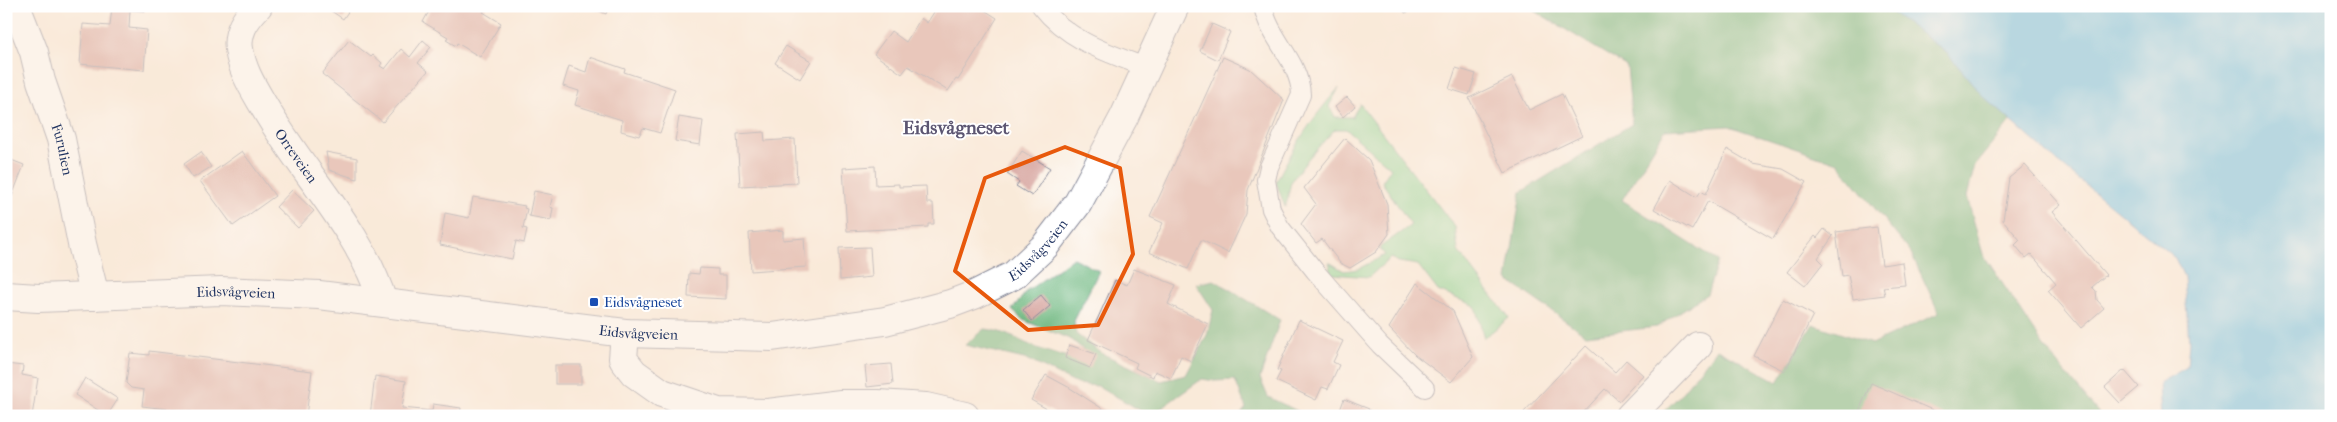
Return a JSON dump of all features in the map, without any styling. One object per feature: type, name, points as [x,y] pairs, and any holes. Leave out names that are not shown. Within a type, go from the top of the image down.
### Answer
[{"type":"main road","name":"Furulien","points":[[16,6],[34,52],[41,81],[61,139],[82,244],[96,296]]},
{"type":"main road","name":"Orreveien","points":[[258,6],[247,17],[240,31],[238,48],[245,74],[277,130],[339,217],[368,265],[383,302]]},
{"type":"main road","name":"Eidsvågveien","points":[[6,296],[38,298],[221,291],[319,295],[625,333],[772,337],[885,321],[950,304],[974,295],[1014,275],[1045,246],[1078,203],[1148,68],[1175,6]]},
{"type":"main road","points":[[625,333],[624,359],[634,374],[662,393],[718,412],[768,413],[841,404],[878,404],[926,407],[965,416]]},
{"type":"main road","points":[[1630,416],[1698,346]]},
{"type":"lane","points":[[1041,6],[1051,19],[1078,40],[1148,68]]},
{"type":"lane","points":[[1263,6],[1271,33],[1293,66],[1301,86],[1301,95],[1269,167],[1266,180],[1272,209],[1280,227],[1315,272],[1380,345],[1425,388]]},
{"type":"highlighted area","points":[[1065,147],[1120,168],[1133,254],[1098,325],[1028,330],[955,271],[985,178]]},
{"type":"green space","points":[[1527,6],[1884,6],[1948,54],[1982,95],[2011,121],[1975,165],[1967,197],[1983,254],[2045,348],[2101,416],[1659,416],[1680,395],[1717,349],[1778,382],[1813,324],[1872,344],[1939,313],[1911,253],[1838,163],[1729,126],[1665,130],[1622,200],[1718,261],[1707,294],[1657,327],[1586,335],[1507,280],[1521,192],[1632,124],[1627,67]]},
{"type":"green space","points":[[1339,88],[1329,106],[1335,117],[1352,117],[1360,104],[1455,227],[1458,251],[1509,318],[1484,338],[1475,306],[1438,291],[1418,265],[1399,262],[1390,258],[1369,277],[1332,274],[1329,262],[1344,271],[1358,269],[1385,255],[1379,248],[1411,225],[1382,182],[1391,168],[1346,129],[1335,129],[1301,167],[1291,183],[1285,207],[1276,182],[1304,133]]},
{"type":"green space","points":[[1073,258],[1099,271],[1074,321],[1076,334],[1103,354],[1161,381],[1186,375],[1207,335],[1213,310],[1196,284],[1214,280],[1280,320],[1260,378],[1268,397],[1308,416],[1239,416],[1246,408],[1235,380],[1215,381],[1202,379],[1150,416],[1098,386],[1077,384],[1028,360],[965,345],[984,329],[1005,334],[1053,353],[1094,359],[1072,340],[1023,320],[1012,310],[1027,291]]},
{"type":"water","points":[[1884,6],[2331,6],[2331,416],[2161,416],[2159,383],[2187,367],[2189,342],[2184,277],[2175,258],[2061,165],[1982,95],[1948,54]]},
{"type":"building","points":[[112,6],[145,6],[145,11],[130,10],[129,28],[147,30],[144,70],[80,64],[83,24],[110,26]]},
{"type":"building","points":[[324,6],[352,6],[343,19]]},
{"type":"building","points":[[432,6],[486,6],[483,12],[501,23],[480,57],[457,43],[456,46],[446,40],[448,37],[423,22]]},
{"type":"building","points":[[589,6],[609,6],[606,14]]},
{"type":"building","points":[[938,6],[978,6],[997,18],[958,80],[956,79],[948,91],[908,66],[902,74],[874,54],[891,31],[906,42],[921,18],[927,23]]},
{"type":"building","points":[[1402,6],[1423,6],[1405,13]]},
{"type":"building","points":[[1212,24],[1230,32],[1218,60],[1200,51]]},
{"type":"building","points":[[349,40],[371,57],[373,55],[382,63],[380,66],[385,69],[401,49],[410,57],[423,40],[431,47],[418,63],[428,71],[383,122],[322,74]]},
{"type":"building","points":[[786,46],[811,61],[800,79],[775,63]]},
{"type":"building","points":[[590,57],[625,69],[624,72],[675,89],[660,133],[643,128],[639,136],[621,131],[622,120],[575,105],[579,91],[563,86],[569,66],[586,72]]},
{"type":"building","points":[[1223,57],[1250,69],[1284,100],[1248,190],[1246,214],[1228,253],[1201,240],[1188,269],[1149,252],[1163,223],[1150,217]]},
{"type":"building","points":[[1456,68],[1476,74],[1469,95],[1449,89]]},
{"type":"building","points":[[1512,77],[1529,110],[1562,94],[1582,136],[1505,173],[1469,98]]},
{"type":"building","points":[[1347,97],[1355,106],[1343,117],[1335,107]]},
{"type":"building","points":[[679,117],[703,121],[700,145],[675,141]]},
{"type":"building","points":[[764,132],[765,141],[795,139],[797,183],[740,186],[737,134]]},
{"type":"building","points":[[1345,138],[1369,160],[1387,204],[1389,234],[1376,252],[1350,268],[1340,263],[1322,239],[1316,243],[1301,224],[1316,204],[1304,188]]},
{"type":"building","points":[[1727,149],[1753,164],[1783,169],[1806,182],[1773,239],[1708,201],[1692,230],[1654,209],[1670,180],[1697,197],[1701,191],[1706,194]]},
{"type":"building","points":[[242,151],[275,196],[233,226],[200,181]]},
{"type":"building","points":[[1022,151],[1050,168],[1032,196],[1016,186],[1019,182],[1007,174]]},
{"type":"building","points":[[201,152],[211,167],[193,178],[184,164]]},
{"type":"building","points":[[326,152],[357,158],[357,179],[329,170]]},
{"type":"building","points":[[6,158],[24,165],[9,204],[6,203]]},
{"type":"building","points":[[2025,165],[2061,205],[2052,212],[2106,275],[2092,287],[2096,291],[2097,300],[2104,308],[2081,328],[2048,290],[2056,283],[2031,254],[2026,258],[2015,245],[2020,240],[2003,220],[2009,178]]},
{"type":"building","points":[[875,166],[876,185],[899,184],[899,187],[926,186],[927,203],[933,203],[934,224],[928,224],[928,227],[847,231],[843,168]]},
{"type":"building","points":[[292,190],[314,211],[298,228],[276,207]]},
{"type":"building","points":[[534,191],[553,195],[550,207],[553,208],[551,220],[529,216]]},
{"type":"building","points":[[473,197],[525,206],[524,208],[527,209],[523,228],[527,229],[524,243],[516,241],[512,259],[440,245],[445,213],[469,218]]},
{"type":"building","points":[[1877,227],[1882,265],[1902,262],[1905,285],[1883,287],[1885,295],[1853,299],[1848,275],[1842,276],[1836,232]]},
{"type":"building","points":[[1824,229],[1833,236],[1818,258],[1823,263],[1805,286],[1787,272],[1815,236],[1817,238]]},
{"type":"building","points":[[783,230],[783,240],[804,238],[806,267],[751,271],[749,233]]},
{"type":"building","points":[[870,247],[872,277],[840,280],[839,248]]},
{"type":"building","points":[[700,268],[718,269],[718,275],[726,275],[726,299],[688,297],[689,273],[699,274]]},
{"type":"building","points":[[1134,269],[1176,285],[1168,304],[1208,324],[1191,361],[1181,356],[1171,378],[1155,371],[1153,377],[1135,368],[1137,363],[1088,340],[1115,280],[1127,285]]},
{"type":"building","points":[[1417,283],[1453,311],[1473,357],[1451,382],[1415,355],[1389,328]]},
{"type":"building","points":[[1041,295],[1050,306],[1032,321],[1023,310]]},
{"type":"building","points":[[1783,299],[1813,315],[1785,371],[1754,356]]},
{"type":"building","points":[[1299,320],[1343,341],[1333,362],[1339,365],[1328,389],[1322,387],[1316,400],[1276,381],[1281,371],[1277,370]]},
{"type":"building","points":[[1069,345],[1096,354],[1090,368],[1065,358]]},
{"type":"building","points":[[1586,346],[1615,372],[1626,360],[1643,375],[1619,401],[1605,389],[1580,416],[1528,416],[1524,412]]},
{"type":"building","points":[[149,351],[312,371],[306,416],[192,416],[192,412],[142,406],[144,390],[131,388],[126,383],[130,353],[149,355]]},
{"type":"building","points":[[6,364],[23,366],[22,375],[38,378],[32,416],[6,413]]},
{"type":"building","points":[[891,364],[893,384],[867,387],[865,366]]},
{"type":"building","points":[[555,365],[581,365],[581,384],[555,384]]},
{"type":"building","points":[[2124,370],[2139,387],[2120,403],[2105,387]]},
{"type":"building","points":[[1046,375],[1114,416],[1053,416],[1054,413],[1031,400]]},
{"type":"building","points":[[375,376],[406,381],[402,408],[432,411],[433,404],[461,408],[460,416],[370,416]]},
{"type":"building","points":[[85,378],[118,399],[107,416],[75,395]]},
{"type":"building","points":[[1871,383],[1946,416],[1857,416]]},
{"type":"building","points":[[1344,399],[1369,409],[1367,416],[1338,416]]},
{"type":"place","name":"Eidsvågneset","points":[[594,302]]},
{"type":"district","name":"Eidsvågneset","points":[[956,128]]}]
